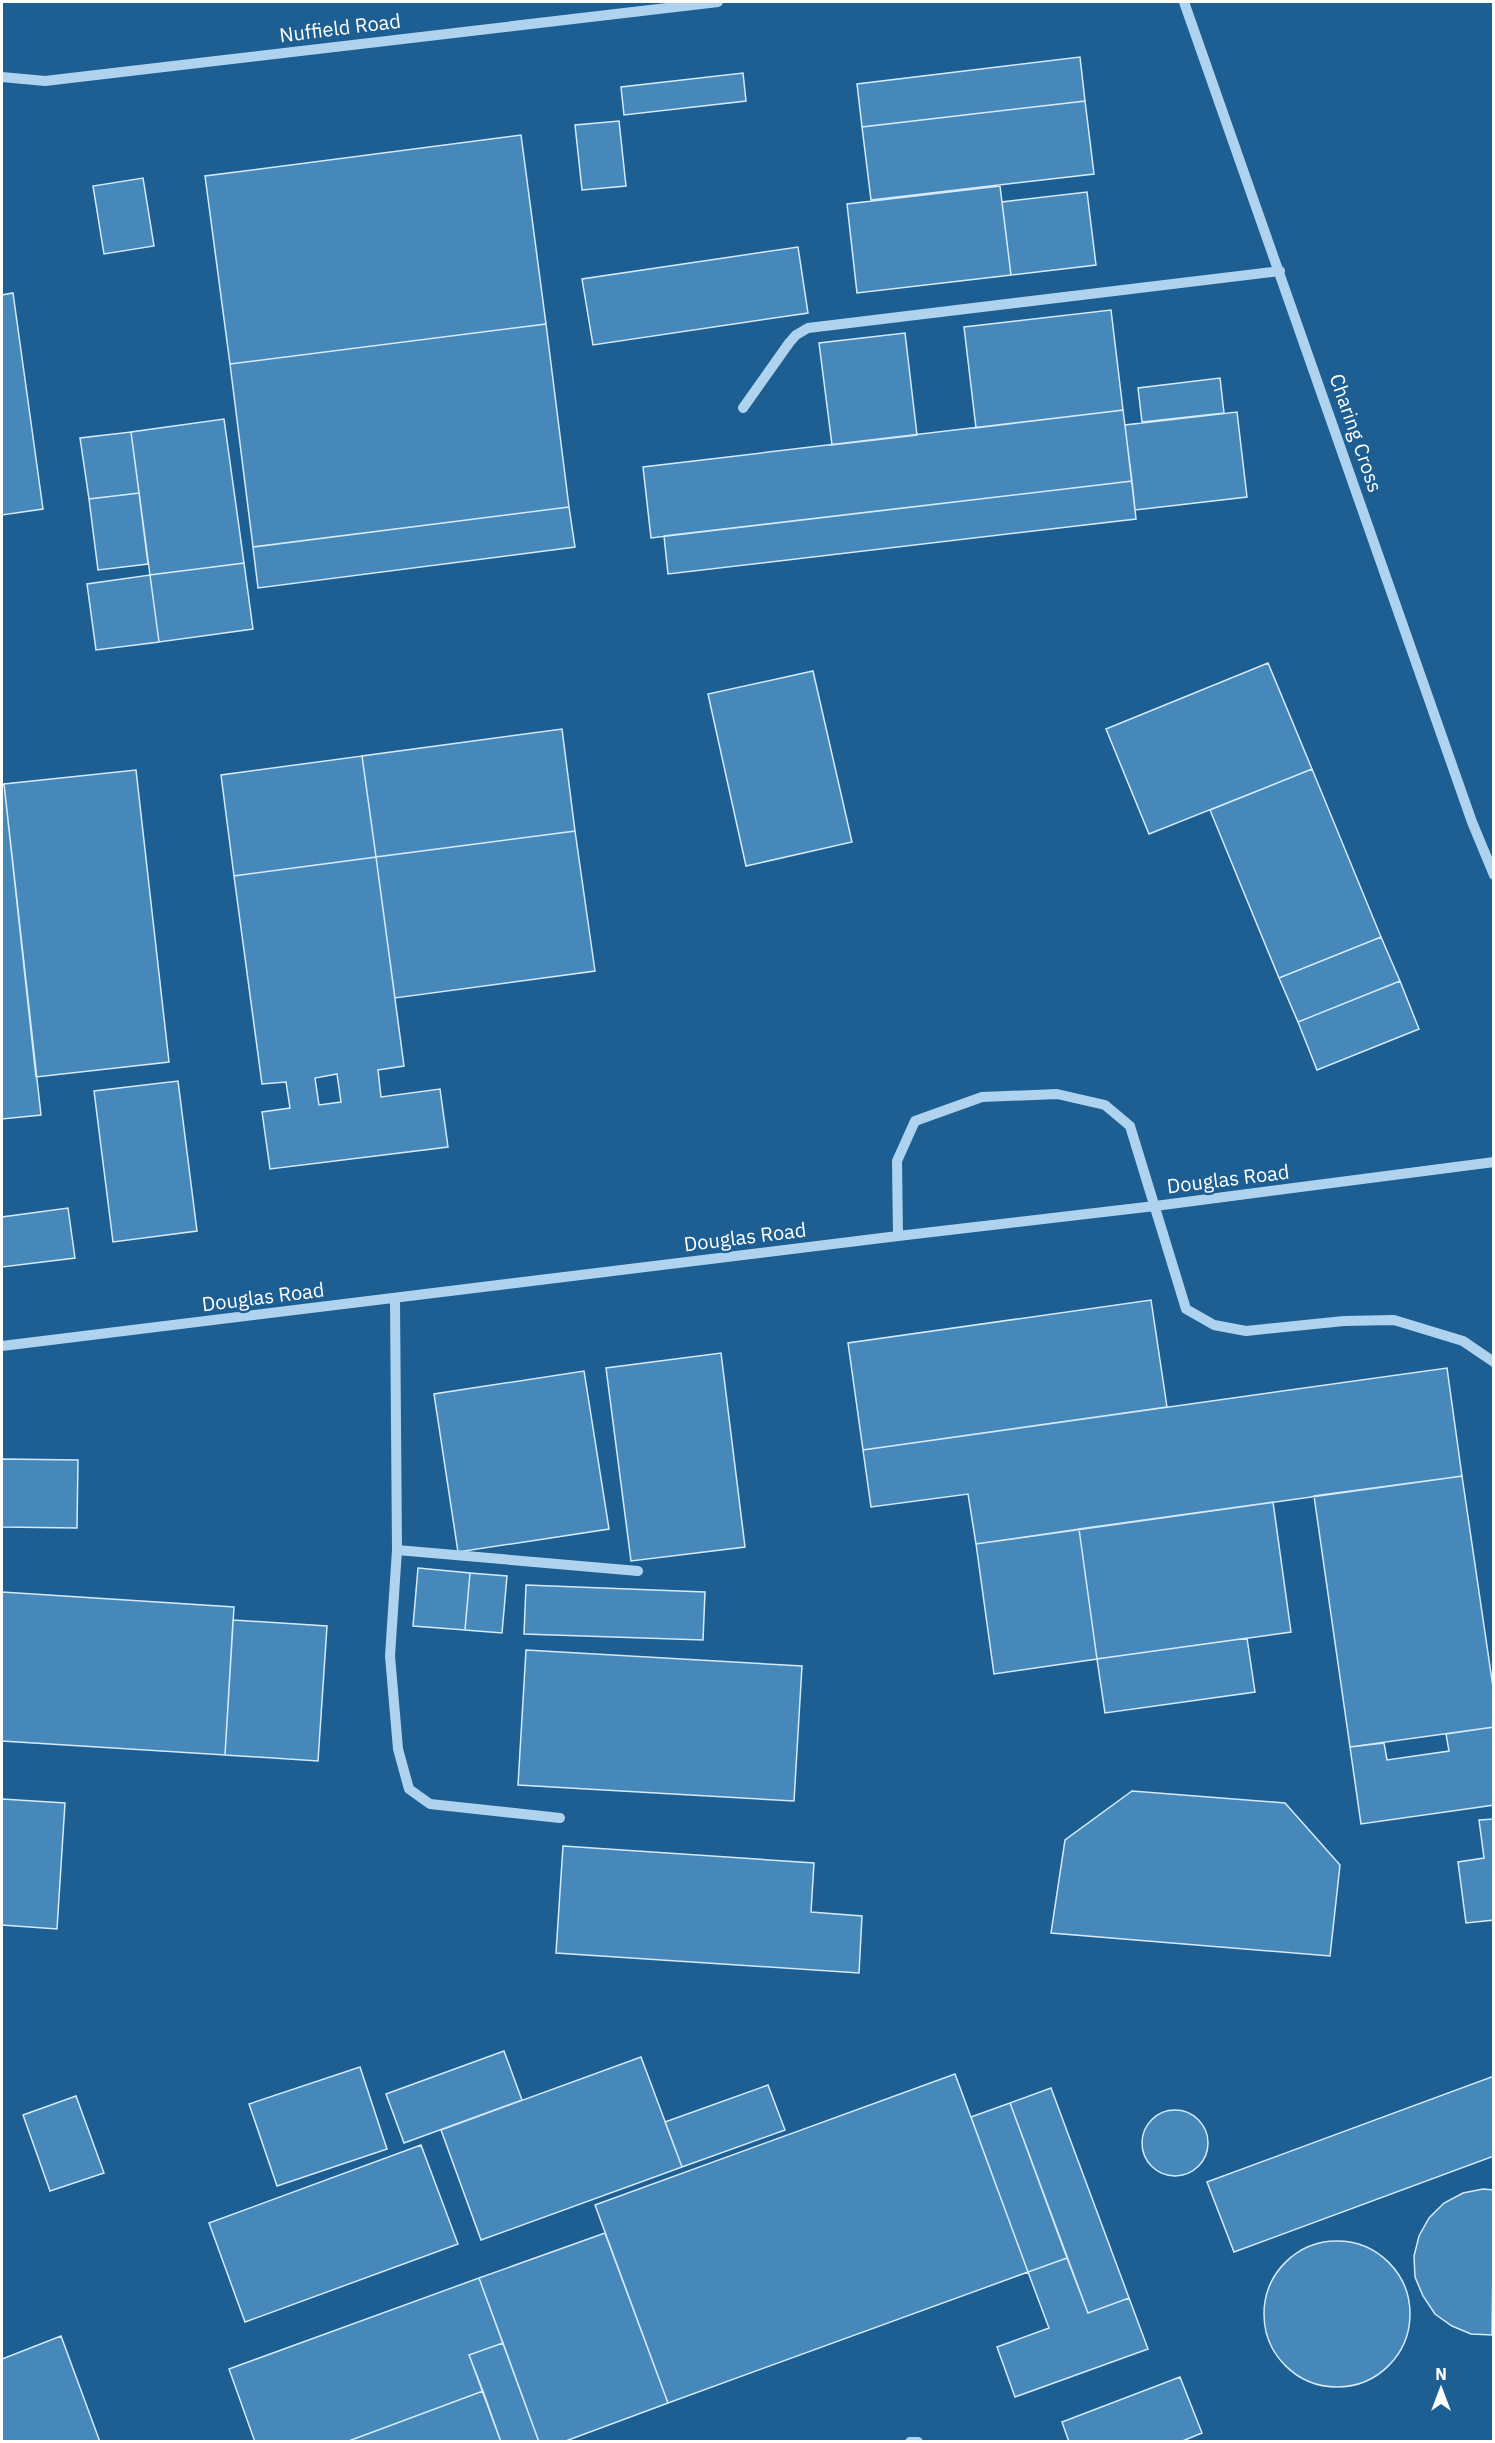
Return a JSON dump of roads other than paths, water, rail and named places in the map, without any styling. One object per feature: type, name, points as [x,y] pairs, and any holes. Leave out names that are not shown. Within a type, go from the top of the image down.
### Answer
[{"type":"street","name":"Nuffield Road","points":[[2,77],[45,81],[718,2]]},
{"type":"street","name":"Charing Cross","points":[[1184,2],[1472,822],[1494,875]]},
{"type":"street","points":[[743,408],[789,343],[796,335],[808,328],[1280,272]]},
{"type":"street","points":[[898,1236],[897,1161],[915,1121],[982,1097],[1057,1094],[1105,1105],[1130,1126],[1186,1310],[1214,1325],[1246,1331],[1344,1321],[1395,1320],[1463,1341],[1494,1362]]},
{"type":"street","name":"Douglas Road","points":[[2,1346],[1155,1206],[1494,1162]]},
{"type":"street","points":[[395,1299],[397,1550],[390,1656],[398,1749],[409,1789],[430,1804],[560,1818]]},
{"type":"street","points":[[397,1550],[638,1571]]},
{"type":"street","points":[[910,2442],[918,2442]]}]
